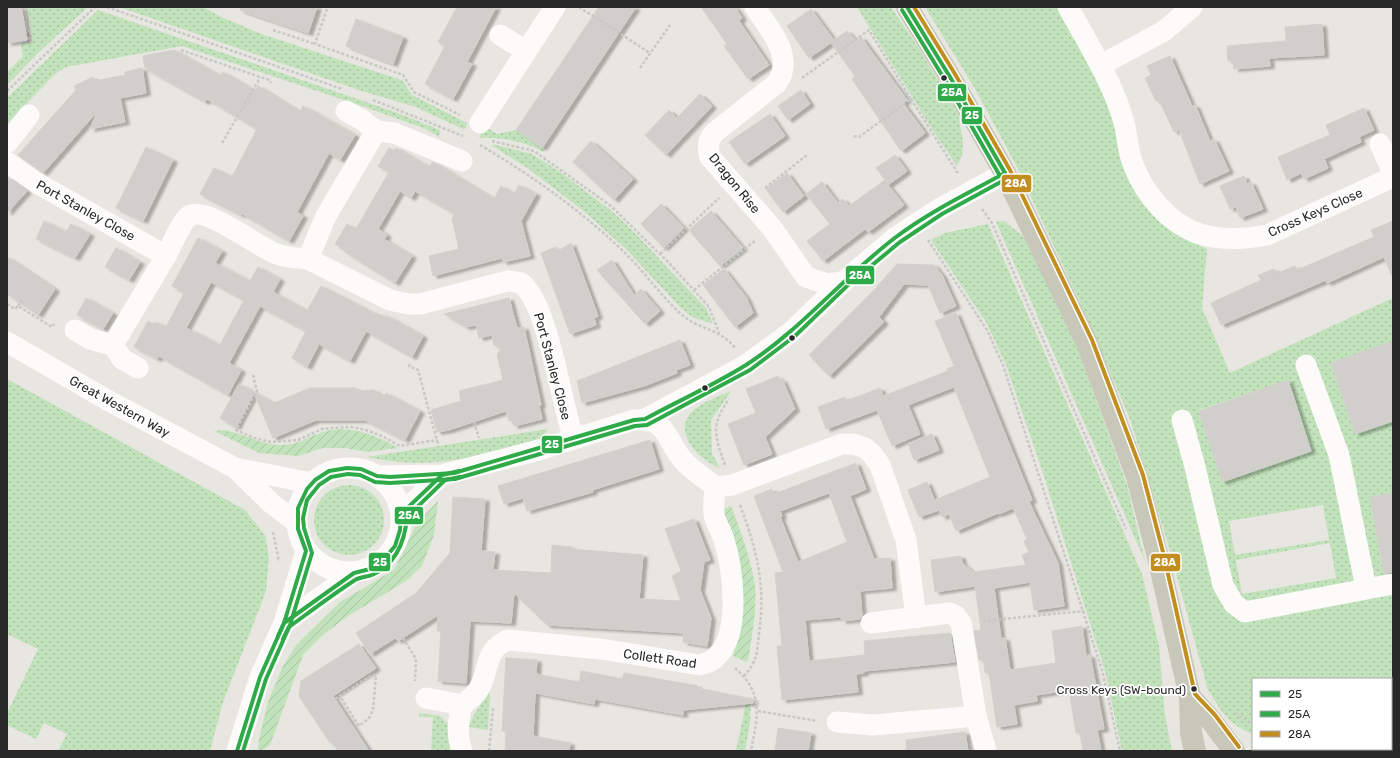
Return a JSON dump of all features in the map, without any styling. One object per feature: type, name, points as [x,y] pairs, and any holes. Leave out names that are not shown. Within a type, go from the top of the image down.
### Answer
[{"type":"main road","points":[[907,7],[943,65],[1005,173],[1087,343],[1137,477],[1158,557],[1190,697],[1191,733],[1195,751]]},
{"type":"main road","points":[[1190,697],[1210,719],[1234,751]]},
{"type":"street","points":[[478,133],[526,51],[555,7]]},
{"type":"street","name":"Dragon Rise","points":[[755,7],[781,48],[784,57],[784,68],[777,84],[711,137],[708,147],[710,157],[771,227],[806,277],[827,284],[843,282]]},
{"type":"street","name":"Cross Keys Close","points":[[1068,7],[1101,66],[1124,119],[1131,158],[1148,193],[1169,216],[1186,228],[1202,234],[1224,238],[1248,239],[1267,235],[1393,177]]},
{"type":"street","points":[[1101,66],[1164,31],[1192,7]]},
{"type":"street","points":[[500,35],[526,51]]},
{"type":"street","points":[[346,111],[362,120],[376,131],[394,133],[462,161]]},
{"type":"street","points":[[7,143],[29,115]]},
{"type":"street","points":[[308,259],[326,216],[376,131]]},
{"type":"street","points":[[1380,144],[1393,173]]},
{"type":"street","name":"Port Stanley Close","points":[[7,162],[37,184],[166,256]]},
{"type":"street","points":[[378,476],[442,475],[574,439],[634,420],[645,419],[746,365],[791,332],[843,282],[876,253],[916,224],[940,209],[1005,173]]},
{"type":"street","name":"Port Stanley Close","points":[[113,345],[188,217],[195,214],[204,215],[277,254],[308,259],[390,300],[408,304],[420,304],[508,281],[522,283],[530,293],[549,341],[574,439]]},
{"type":"street","points":[[75,330],[90,339],[113,345],[122,359],[138,368]]},
{"type":"street","name":"Great Western Way","points":[[7,342],[110,401],[235,468],[270,503],[296,522]]},
{"type":"street","points":[[1306,366],[1339,455],[1366,588]]},
{"type":"street","points":[[645,419],[659,424],[664,429],[683,460],[693,470],[724,486],[842,444],[853,444],[865,448],[872,454],[880,465],[904,533],[916,618]]},
{"type":"street","points":[[1182,420],[1194,463],[1223,585],[1234,604],[1245,612],[1393,584]]},
{"type":"street","name":"Great Western Way","points":[[235,468],[311,483]]},
{"type":"street","points":[[343,468],[361,469],[378,476],[389,486],[397,499],[401,514],[400,530],[395,546],[384,559],[370,569],[354,573],[340,573],[327,569],[315,561],[306,551],[298,537],[296,522],[298,508],[303,494],[311,483],[326,473],[343,468]]},
{"type":"street","points":[[401,514],[442,475]]},
{"type":"street","points":[[719,655],[726,643],[731,623],[734,593],[724,538],[714,516],[724,486]]},
{"type":"street","points":[[237,751],[260,677],[284,622],[306,551]]},
{"type":"street","points":[[284,622],[354,573]]},
{"type":"street","points":[[871,623],[949,613],[956,616],[961,623],[976,716],[986,751]]},
{"type":"street","name":"Collett Road","points":[[462,705],[480,688],[490,654],[496,647],[508,640],[601,649],[700,665],[712,661],[719,655]]},
{"type":"street","points":[[420,692],[462,705],[457,726],[458,738],[462,751]]},
{"type":"street","points":[[837,722],[873,726],[976,716]]},
{"type":"path","points":[[7,90],[95,7]]},
{"type":"path","points":[[579,7],[650,53]]},
{"type":"path","points":[[315,44],[327,9]]},
{"type":"path","points":[[640,68],[670,25]]},
{"type":"path","points":[[273,30],[403,75],[414,92],[478,133],[496,141],[534,150],[631,222],[709,307],[719,333]]},
{"type":"path","points":[[802,78],[869,30],[911,99],[992,223],[1128,532]]},
{"type":"path","points":[[181,50],[271,83]]},
{"type":"path","points":[[222,143],[260,78]]},
{"type":"path","points":[[853,136],[860,137],[911,99]]},
{"type":"path","points":[[748,201],[807,155]]},
{"type":"path","points":[[660,254],[733,184]]},
{"type":"path","points":[[916,224],[972,305],[987,330],[1000,358],[1084,611],[1102,670],[1120,751]]},
{"type":"path","points":[[694,290],[771,227]]},
{"type":"path","points":[[7,304],[15,309],[22,300]]},
{"type":"path","points":[[18,306],[52,327],[55,322]]},
{"type":"path","points":[[410,364],[409,366],[418,370],[438,444]]},
{"type":"path","points":[[253,375],[257,391],[236,430],[254,438],[271,442],[286,442],[298,440],[322,429],[351,427],[377,434],[400,446],[437,440]]},
{"type":"path","points":[[732,395],[718,418],[716,428],[724,486],[746,520],[760,568],[762,592],[762,612],[754,666],[744,676]]},
{"type":"path","points":[[474,422],[479,438]]},
{"type":"path","points":[[272,529],[276,541],[279,565]]},
{"type":"path","points":[[961,623],[1084,611]]},
{"type":"path","points":[[403,638],[416,659],[420,692]]},
{"type":"path","points":[[719,655],[744,676],[751,686],[758,711],[751,751]]},
{"type":"path","points":[[335,699],[372,675],[376,675],[373,710],[370,718],[359,726],[340,696]]},
{"type":"path","points":[[1231,710],[1252,724]]},
{"type":"path","points":[[758,711],[832,724],[837,722]]},
{"type":"green space","points":[[27,7],[87,8],[38,53],[7,85],[7,72],[23,56],[21,44],[33,42]]},
{"type":"green space","points":[[119,7],[203,7],[221,17],[264,35],[402,80],[412,95],[467,123],[466,128],[463,129],[416,107],[359,90]]},
{"type":"green space","points":[[857,7],[891,7],[916,44],[958,113],[963,142],[962,156],[957,166],[932,129]]},
{"type":"green space","points":[[925,7],[1057,7],[1106,93],[1160,219],[1182,238],[1207,249],[1202,308],[1230,373],[1393,298],[1393,341],[1331,364],[1343,397],[1393,421],[1393,493],[1370,497],[1376,532],[1393,529],[1377,536],[1383,570],[1393,569],[1393,744],[1392,678],[1252,678],[1252,734],[1232,722],[1213,698],[1208,690],[1170,551],[1130,419],[1079,300],[1017,167],[974,87]],"holes":[[[1288,380],[1299,414],[1211,445],[1199,410]],[[1299,417],[1311,451],[1222,482]],[[1323,505],[1329,540],[1235,555],[1229,521]],[[1330,543],[1336,578],[1242,594],[1236,560]]]},
{"type":"green space","points":[[98,10],[395,112],[440,130],[439,137],[426,129],[365,107],[182,46],[66,67],[55,74],[7,124],[7,98]]},
{"type":"green space","points":[[484,126],[497,134],[516,130],[545,150],[543,152],[536,148],[512,140],[479,138]]},
{"type":"green space","points":[[491,145],[532,154],[563,174],[609,209],[627,225],[706,308],[713,324],[692,317],[681,308],[627,250],[585,212],[526,167]]},
{"type":"green space","points":[[1004,221],[1024,237],[1076,344],[1127,485],[1145,561],[996,222]]},
{"type":"green space","points":[[988,224],[1142,574],[1159,646],[1165,716],[1172,751],[1122,751],[1105,671],[1043,473],[1006,365],[986,322],[931,240],[945,233]]},
{"type":"green space","points":[[7,379],[245,510],[265,535],[269,557],[266,591],[222,705],[210,751],[58,751],[67,734],[44,723],[36,739],[7,725],[7,713],[38,649],[7,634]]},
{"type":"green space","points":[[731,391],[711,420],[712,454],[720,468],[712,464],[696,451],[686,435],[685,426],[688,417],[695,409],[708,401]]},
{"type":"green space","points":[[343,429],[371,435],[398,448],[366,452],[346,448],[323,448],[298,456],[259,453],[214,431],[224,430],[269,444],[285,445],[300,442],[323,432]]},
{"type":"green space","points":[[548,429],[537,441],[455,460],[420,463],[367,457]]},
{"type":"green space","points":[[349,485],[362,488],[374,495],[381,507],[384,520],[381,533],[374,545],[362,552],[349,555],[336,552],[324,545],[317,533],[314,520],[317,507],[324,495],[336,488]]},
{"type":"green space","points":[[438,501],[434,535],[422,566],[406,581],[348,616],[324,634],[303,655],[270,745],[261,751],[258,751],[259,739],[268,702],[282,668],[296,645],[340,602],[394,570],[417,523]]},
{"type":"green space","points":[[731,506],[748,556],[755,586],[754,621],[747,662],[733,656],[738,624],[724,515],[725,509]]},
{"type":"green space","points":[[490,691],[488,730],[469,727],[473,716]]},
{"type":"green space","points":[[747,698],[750,716],[745,751],[736,751]]},
{"type":"green space","points":[[419,713],[440,716],[447,723],[451,750],[431,751],[433,717],[419,717]]},
{"type":"green space","points":[[1312,750],[1372,750],[1369,751]]},
{"type":"shaded area","points":[[21,7],[27,7],[33,42],[21,44],[21,41],[30,39],[30,36],[26,37],[26,33],[29,32],[25,9],[22,9]]},
{"type":"building","points":[[7,7],[21,7],[27,40],[7,43]]},
{"type":"building","points":[[240,7],[317,7],[308,33],[240,10]]},
{"type":"building","points":[[457,7],[496,7],[467,62],[472,64],[453,99],[425,84],[445,46],[438,42]]},
{"type":"building","points":[[599,7],[636,7],[542,148],[516,130]]},
{"type":"building","points":[[701,7],[735,7],[742,18],[739,21],[769,65],[748,79],[724,46],[727,44]]},
{"type":"building","points":[[811,9],[834,40],[847,31],[856,41],[861,37],[907,100],[903,103],[925,133],[901,151],[852,79],[855,76],[831,43],[832,42],[809,58],[787,26]]},
{"type":"building","points":[[356,19],[403,37],[393,64],[346,46]]},
{"type":"building","points":[[1322,24],[1324,55],[1269,58],[1270,66],[1234,69],[1233,61],[1228,61],[1227,46],[1286,41],[1285,27]]},
{"type":"building","points":[[174,50],[220,76],[223,72],[255,91],[258,86],[300,112],[303,106],[355,135],[340,160],[329,153],[297,212],[303,216],[289,241],[241,213],[241,215],[200,194],[214,168],[232,177],[257,129],[207,99],[205,102],[145,68],[143,56]]},
{"type":"building","points":[[1170,56],[1192,106],[1195,105],[1210,141],[1214,139],[1229,171],[1200,184],[1179,130],[1174,132],[1159,100],[1156,101],[1145,78],[1151,75],[1147,66]]},
{"type":"building","points":[[142,68],[146,93],[120,98],[125,122],[90,129],[96,115],[95,114],[43,173],[18,155],[76,90],[74,86],[93,77],[95,81],[125,75],[125,72]]},
{"type":"building","points":[[801,90],[810,104],[788,120],[778,106]]},
{"type":"building","points":[[700,94],[712,106],[666,155],[645,135],[669,110],[677,118]]},
{"type":"building","points":[[1364,108],[1374,130],[1359,137],[1361,142],[1324,159],[1328,168],[1304,179],[1301,173],[1287,180],[1278,157],[1330,135],[1326,125]]},
{"type":"building","points":[[770,114],[785,136],[745,164],[729,142]]},
{"type":"building","points":[[591,141],[633,179],[614,200],[573,162]]},
{"type":"building","points":[[146,147],[173,160],[143,221],[116,208]]},
{"type":"building","points":[[389,148],[394,151],[396,148],[429,167],[433,162],[494,199],[501,186],[514,194],[519,185],[536,194],[521,221],[530,256],[503,262],[502,258],[433,276],[429,256],[459,249],[452,218],[455,214],[415,191],[411,198],[400,191],[378,229],[387,235],[384,239],[412,256],[395,283],[345,252],[346,251],[335,244],[347,224],[356,229],[389,172],[378,166]]},
{"type":"building","points":[[895,155],[907,171],[888,185],[904,205],[868,232],[865,229],[823,261],[807,241],[830,224],[806,194],[822,182],[838,203],[843,199],[849,206],[885,180],[886,181],[876,168]]},
{"type":"building","points":[[787,173],[804,196],[783,212],[766,189]]},
{"type":"building","points":[[1244,176],[1247,184],[1251,182],[1263,209],[1240,218],[1236,207],[1230,209],[1220,186]]},
{"type":"building","points":[[7,177],[27,191],[7,213]]},
{"type":"building","points":[[661,204],[684,228],[664,248],[641,224]]},
{"type":"building","points":[[711,211],[743,248],[720,266],[689,230]]},
{"type":"building","points":[[44,221],[66,232],[71,224],[90,234],[75,258],[36,239]]},
{"type":"building","points":[[1393,221],[1393,278],[1384,257],[1327,283],[1326,280],[1221,325],[1211,303],[1261,280],[1258,275],[1274,269],[1276,274],[1295,266],[1297,270],[1374,237],[1371,230]]},
{"type":"building","points":[[198,238],[222,251],[215,263],[250,281],[258,267],[280,279],[273,292],[307,311],[321,286],[375,314],[376,313],[386,318],[387,316],[423,336],[412,357],[366,331],[350,361],[319,344],[307,367],[292,358],[306,331],[260,306],[229,363],[241,370],[228,395],[159,356],[157,359],[134,347],[148,321],[155,325],[156,322],[166,327],[184,293],[172,286]],"holes":[[[211,282],[244,300],[220,345],[186,328]]]},
{"type":"building","points":[[571,243],[598,316],[594,318],[596,325],[570,334],[541,253],[556,247],[558,251]]},
{"type":"building","points":[[116,248],[140,262],[129,280],[105,267]]},
{"type":"building","points":[[7,257],[55,289],[38,315],[7,294]]},
{"type":"building","points":[[612,260],[634,295],[641,289],[660,311],[645,324],[597,270]]},
{"type":"building","points":[[897,264],[934,265],[942,275],[956,306],[940,313],[928,285],[904,284],[879,317],[884,322],[829,376],[809,355],[875,289]]},
{"type":"building","points":[[724,269],[746,297],[753,313],[735,327],[703,285]]},
{"type":"building","points":[[86,298],[113,313],[103,329],[77,315]]},
{"type":"building","points":[[509,298],[517,328],[524,327],[541,405],[539,406],[542,419],[514,426],[512,420],[509,421],[506,411],[449,430],[437,432],[431,410],[461,401],[459,391],[503,380],[497,355],[501,349],[494,345],[492,335],[479,338],[476,325],[466,327],[444,314]]},
{"type":"building","points":[[956,313],[1032,500],[1029,502],[1058,563],[1064,606],[1034,610],[1030,582],[994,588],[1001,639],[1005,638],[1010,670],[1056,663],[1052,631],[1082,626],[1086,656],[1090,655],[1104,729],[1097,730],[1101,751],[1083,751],[1080,733],[1076,733],[1069,690],[1036,695],[1037,701],[1014,705],[1017,724],[997,727],[989,673],[985,673],[984,660],[979,660],[974,631],[981,630],[975,586],[935,592],[931,560],[961,556],[962,563],[973,572],[1026,565],[1022,555],[1029,552],[1024,541],[1027,539],[1013,508],[956,531],[949,514],[942,517],[939,510],[919,517],[908,490],[927,482],[936,504],[935,500],[990,477],[954,387],[908,405],[920,434],[892,446],[877,410],[826,429],[818,407],[845,397],[846,401],[880,388],[883,396],[948,371],[947,369],[954,366],[935,321]]},
{"type":"building","points":[[680,340],[690,365],[676,370],[677,373],[644,386],[582,403],[577,381]]},
{"type":"building","points":[[1393,341],[1393,421],[1355,434],[1331,363]]},
{"type":"building","points":[[778,376],[779,381],[782,379],[795,409],[765,437],[772,454],[744,465],[728,424],[756,413],[746,389]]},
{"type":"building","points":[[1288,380],[1311,451],[1222,482],[1199,411]]},
{"type":"building","points":[[239,384],[274,403],[310,388],[356,388],[356,391],[374,390],[383,397],[386,393],[420,411],[405,440],[365,420],[316,420],[273,438],[254,393],[236,427],[220,418]]},
{"type":"building","points":[[932,434],[939,450],[914,460],[908,444]]},
{"type":"building","points":[[650,440],[659,469],[592,490],[593,492],[527,511],[523,498],[504,504],[498,486]]},
{"type":"building","points":[[856,463],[866,489],[850,496],[874,559],[890,558],[892,588],[860,591],[862,616],[860,619],[842,621],[841,617],[805,620],[809,661],[865,655],[864,641],[950,633],[955,662],[864,671],[864,673],[856,674],[858,692],[782,700],[777,646],[782,646],[775,573],[783,572],[754,496],[772,489],[774,494]],"holes":[[[829,493],[847,542],[798,562],[780,517],[782,516],[780,511]]]},
{"type":"building","points":[[1393,493],[1393,572],[1384,574],[1370,497]]},
{"type":"building","points":[[453,497],[485,499],[481,551],[495,552],[493,570],[551,573],[552,545],[572,547],[572,549],[643,555],[639,599],[681,601],[672,576],[681,571],[665,529],[694,519],[710,560],[704,562],[700,590],[711,618],[707,646],[683,642],[684,633],[547,625],[514,593],[511,623],[470,621],[466,683],[438,681],[441,631],[437,631],[438,615],[398,641],[395,638],[370,654],[356,633],[416,593],[450,553]]},
{"type":"building","points":[[359,644],[376,668],[333,696],[369,751],[338,751],[332,742],[330,743],[299,696],[301,681]]},
{"type":"building","points":[[506,658],[537,660],[536,674],[579,682],[581,671],[622,679],[624,673],[698,686],[697,688],[753,699],[753,703],[683,710],[683,715],[595,699],[594,704],[535,693],[533,736],[570,743],[569,751],[505,751],[506,731],[502,731]]},
{"type":"building","points":[[778,728],[811,733],[808,751],[775,751]]},
{"type":"building","points":[[965,732],[968,751],[906,751],[906,740]]},
{"type":"transit line","name":"25","points":[[907,7],[950,77],[1005,173]]},
{"type":"transit line","name":"28A","points":[[914,7],[955,74],[1010,170],[1092,340],[1143,475],[1164,556],[1195,694],[1215,715],[1239,747]]},
{"type":"transit line","name":"25A","points":[[902,10],[945,80],[1000,176]]},
{"type":"transit line","name":"25","points":[[237,751],[260,677],[284,623],[306,551],[298,529],[298,508],[307,489],[315,480],[329,471],[347,468],[361,469],[377,476],[390,477],[454,473],[634,420],[645,419],[746,365],[786,335],[858,269],[896,237],[935,211],[1005,173]]},
{"type":"transit line","name":"25A","points":[[243,751],[266,679],[290,625],[312,553],[304,528],[303,518],[307,500],[319,485],[331,477],[348,474],[360,475],[375,482],[390,483],[455,479],[635,426],[647,425],[750,370],[795,336],[847,286],[900,242],[942,214],[1008,178]]},
{"type":"transit line","name":"25","points":[[278,636],[284,623],[354,573],[370,569],[384,559],[395,546],[400,530],[401,514],[442,475],[459,471]]},
{"type":"transit line","name":"25A","points":[[283,639],[289,627],[330,597],[355,580],[372,575],[387,565],[398,551],[404,535],[407,517],[445,480],[460,477]]},
{"type":"place","name":"Cross Keys (SW-bound)","points":[[1194,689]]}]
